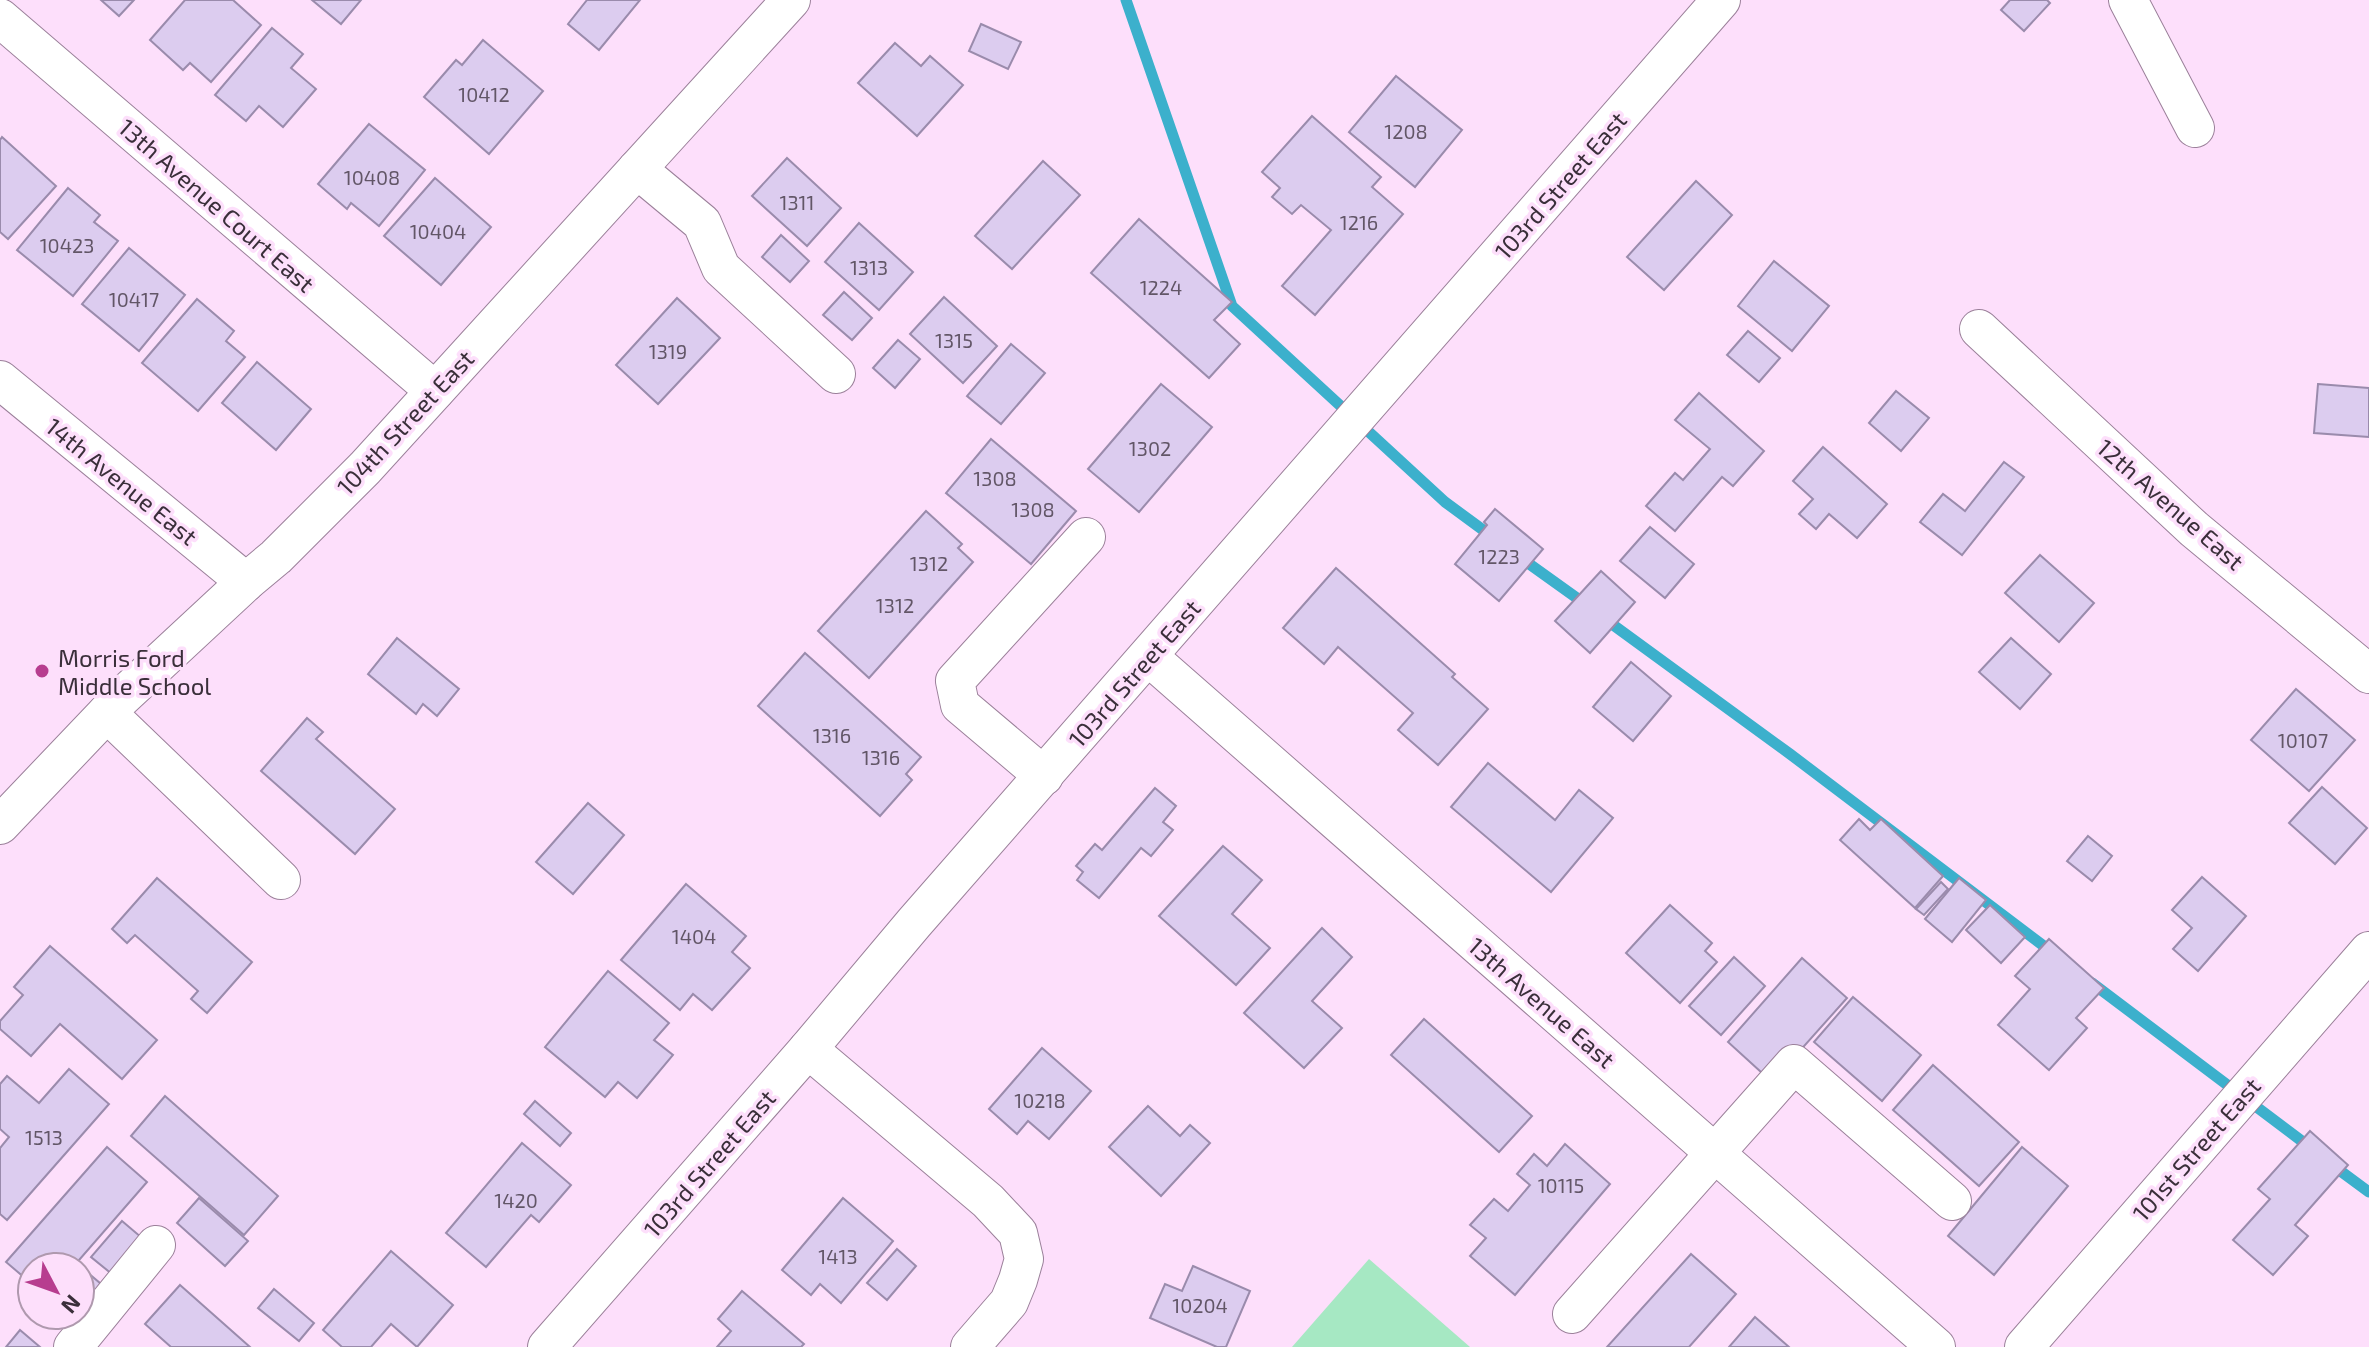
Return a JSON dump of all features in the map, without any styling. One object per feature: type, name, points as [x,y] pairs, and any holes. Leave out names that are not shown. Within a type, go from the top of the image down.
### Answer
[{"type":"street","name":"104th Street East","points":[[0,825],[107,713],[276,557],[365,468],[791,0]]},
{"type":"street","name":"103rd Street East","points":[[547,1347],[1721,0]]},
{"type":"street","points":[[2128,0],[2195,128]]},
{"type":"street","name":"13th Avenue Court East","points":[[0,18],[435,391]]},
{"type":"street","points":[[637,169],[702,223],[721,268],[836,374]]},
{"type":"street","name":"12th Avenue East","points":[[1979,329],[2194,529],[2369,674]]},
{"type":"street","name":"14th Avenue East","points":[[0,380],[246,582]]},
{"type":"street","points":[[1044,776],[960,705],[955,681],[1086,537]]},
{"type":"street","name":"13th Avenue East","points":[[1149,657],[1936,1347]]},
{"type":"street","points":[[107,713],[281,880]]},
{"type":"street","name":"101st Street East","points":[[2024,1347],[2369,951]]},
{"type":"street","points":[[808,1049],[988,1201],[1018,1233],[1024,1259],[1009,1302],[970,1347]]},
{"type":"street","points":[[1572,1314],[1794,1064],[1952,1201]]},
{"type":"street","points":[[73,1347],[156,1245]]},
{"type":"green space","points":[[1369,1259],[1470,1347],[1292,1347]]},
{"type":"building","points":[[101,0],[134,0],[119,16]]},
{"type":"building","points":[[185,0],[233,0],[261,25],[211,82],[190,63],[183,70],[150,40]]},
{"type":"building","points":[[312,0],[361,0],[341,24]]},
{"type":"building","points":[[587,0],[640,0],[599,50],[568,24]]},
{"type":"building","points":[[2010,0],[2047,0],[2050,3],[2024,31],[2001,10]]},
{"type":"building","points":[[981,24],[1021,42],[1008,69],[969,51]]},
{"type":"building","points":[[272,28],[303,54],[291,68],[316,89],[283,127],[259,106],[246,121],[215,95]]},
{"type":"building","points":[[483,40],[543,91],[489,154],[424,97],[456,60],[462,65]]},
{"type":"building","points":[[895,43],[921,66],[930,56],[963,85],[917,136],[858,83]]},
{"type":"building","points":[[1396,76],[1462,130],[1415,187],[1349,132]]},
{"type":"building","points":[[1312,116],[1381,177],[1372,187],[1403,214],[1315,315],[1282,286],[1331,230],[1301,205],[1292,214],[1272,197],[1280,188],[1262,172]]},
{"type":"building","points":[[369,124],[425,170],[379,226],[351,203],[347,209],[318,184]]},
{"type":"building","points":[[2,137],[56,186],[8,239],[0,232]]},
{"type":"building","points":[[787,158],[841,208],[807,246],[752,196]]},
{"type":"building","points":[[1043,161],[1080,195],[1012,269],[975,236]]},
{"type":"building","points":[[435,178],[491,227],[441,285],[384,236]]},
{"type":"building","points":[[1696,181],[1732,215],[1664,290],[1627,257]]},
{"type":"building","points":[[68,188],[100,215],[94,222],[118,241],[73,296],[17,250]]},
{"type":"building","points":[[1139,219],[1232,302],[1214,320],[1240,344],[1209,378],[1091,273]]},
{"type":"building","points":[[859,223],[913,272],[879,310],[825,262]]},
{"type":"building","points":[[781,235],[809,261],[790,282],[762,257]]},
{"type":"building","points":[[129,248],[185,295],[139,351],[82,304]]},
{"type":"building","points":[[1774,261],[1829,306],[1792,351],[1738,306]]},
{"type":"building","points":[[844,292],[872,318],[852,340],[823,315]]},
{"type":"building","points":[[944,297],[997,346],[963,383],[910,334]]},
{"type":"building","points":[[677,298],[720,338],[658,404],[616,365]]},
{"type":"building","points":[[197,299],[234,331],[226,341],[245,357],[198,411],[142,363]]},
{"type":"building","points":[[1748,331],[1780,358],[1759,382],[1727,355]]},
{"type":"building","points":[[898,340],[920,359],[895,388],[873,368]]},
{"type":"building","points":[[1011,344],[1045,373],[1001,424],[967,396]]},
{"type":"building","points":[[257,362],[311,409],[276,450],[222,403]]},
{"type":"building","points":[[1161,384],[1212,427],[1139,512],[1088,469]]},
{"type":"building","points":[[2318,384],[2369,388],[2369,437],[2314,433]]},
{"type":"building","points":[[1896,391],[1929,418],[1901,451],[1869,423]]},
{"type":"building","points":[[1699,393],[1764,451],[1733,486],[1722,477],[1675,531],[1646,506],[1675,473],[1683,480],[1710,449],[1675,420]]},
{"type":"building","points":[[991,439],[1076,511],[1031,564],[946,493]]},
{"type":"building","points":[[1823,447],[1887,504],[1857,538],[1829,514],[1816,529],[1799,514],[1813,499],[1793,481]]},
{"type":"building","points":[[2004,462],[2024,477],[1962,555],[1920,522],[1943,494],[1965,511]]},
{"type":"building","points":[[1495,509],[1543,549],[1499,601],[1455,564],[1487,525],[1484,522]]},
{"type":"building","points":[[926,511],[962,544],[958,548],[973,562],[869,678],[818,631]]},
{"type":"building","points":[[1650,527],[1694,564],[1665,598],[1620,561]]},
{"type":"building","points":[[2040,555],[2094,603],[2059,642],[2005,593]]},
{"type":"building","points":[[1336,568],[1455,674],[1452,677],[1488,709],[1438,765],[1398,730],[1413,713],[1338,647],[1324,664],[1283,628]]},
{"type":"building","points":[[1601,571],[1635,602],[1590,653],[1555,621]]},
{"type":"building","points":[[397,638],[459,689],[437,716],[423,704],[416,714],[368,674]]},
{"type":"building","points":[[2011,638],[2051,674],[2020,709],[1979,672]]},
{"type":"building","points":[[805,653],[921,757],[906,774],[912,780],[880,816],[758,706]]},
{"type":"building","points":[[1631,662],[1671,696],[1633,741],[1593,707]]},
{"type":"building","points":[[2296,689],[2355,740],[2309,791],[2251,740]]},
{"type":"building","points":[[307,718],[323,732],[316,739],[395,809],[355,854],[261,771]]},
{"type":"building","points":[[1488,763],[1555,820],[1579,790],[1613,818],[1551,892],[1451,807]]},
{"type":"building","points":[[2322,787],[2367,828],[2335,864],[2289,823]]},
{"type":"building","points":[[1155,788],[1176,806],[1163,822],[1173,830],[1151,856],[1141,848],[1099,898],[1077,880],[1083,872],[1076,866],[1095,844],[1102,850]]},
{"type":"building","points":[[588,803],[624,835],[573,894],[536,862]]},
{"type":"building","points":[[1859,819],[1870,830],[1881,819],[1943,876],[1915,908],[1840,840]]},
{"type":"building","points":[[2088,836],[2112,856],[2092,881],[2067,861]]},
{"type":"building","points":[[1223,846],[1262,880],[1232,914],[1270,948],[1236,985],[1159,916]]},
{"type":"building","points":[[2202,877],[2246,916],[2198,971],[2173,949],[2192,928],[2172,910]]},
{"type":"building","points":[[157,878],[252,962],[207,1013],[191,999],[198,991],[135,935],[127,943],[112,929]]},
{"type":"building","points":[[1959,878],[1986,900],[1952,942],[1925,919]]},
{"type":"building","points":[[1941,882],[1948,889],[1924,915],[1916,909]]},
{"type":"building","points":[[686,884],[746,936],[732,952],[750,968],[712,1010],[693,994],[680,1010],[621,960]]},
{"type":"building","points":[[1670,905],[1712,943],[1705,951],[1717,962],[1680,1003],[1626,953]]},
{"type":"building","points":[[1990,905],[2025,937],[2001,963],[1966,930]]},
{"type":"building","points":[[1322,928],[1352,957],[1312,1001],[1342,1028],[1304,1068],[1244,1013]]},
{"type":"building","points":[[2049,939],[2104,988],[2076,1018],[2087,1028],[2049,1070],[1998,1025],[2030,989],[2015,976]]},
{"type":"building","points":[[50,946],[157,1040],[122,1079],[60,1024],[31,1056],[0,1029],[0,1021],[23,995],[14,987]]},
{"type":"building","points":[[1734,957],[1765,986],[1721,1035],[1689,1006]]},
{"type":"building","points":[[1802,958],[1847,998],[1772,1082],[1728,1042]]},
{"type":"building","points":[[608,971],[669,1023],[654,1040],[673,1055],[637,1098],[618,1082],[605,1097],[545,1047]]},
{"type":"building","points":[[1853,997],[1921,1055],[1882,1101],[1814,1042]]},
{"type":"building","points":[[1424,1019],[1532,1116],[1499,1152],[1391,1055]]},
{"type":"building","points":[[1042,1048],[1091,1091],[1049,1139],[1028,1121],[1017,1134],[989,1109]]},
{"type":"building","points":[[1933,1065],[2019,1142],[1979,1186],[1893,1110]]},
{"type":"building","points":[[69,1069],[109,1104],[7,1220],[0,1214],[0,1148],[9,1137],[0,1129],[0,1084],[7,1076],[39,1103]]},
{"type":"building","points":[[165,1096],[278,1196],[244,1235],[131,1136]]},
{"type":"building","points":[[535,1101],[571,1133],[560,1146],[524,1114]]},
{"type":"building","points":[[1148,1106],[1180,1136],[1190,1125],[1210,1143],[1161,1196],[1109,1147]]},
{"type":"building","points":[[2310,1131],[2348,1165],[2295,1225],[2308,1236],[2273,1275],[2233,1240],[2270,1199],[2258,1189]]},
{"type":"building","points":[[522,1143],[571,1185],[539,1222],[531,1215],[486,1267],[446,1233]]},
{"type":"building","points":[[1565,1144],[1610,1184],[1515,1295],[1470,1256],[1486,1238],[1470,1225],[1494,1199],[1508,1211],[1530,1185],[1517,1174],[1534,1154],[1547,1166]]},
{"type":"building","points":[[107,1147],[147,1182],[87,1251],[16,1251],[16,1270],[6,1262]]},
{"type":"building","points":[[2022,1147],[2068,1186],[1994,1275],[1948,1236]]},
{"type":"building","points":[[199,1198],[248,1241],[225,1266],[177,1223]]},
{"type":"building","points":[[843,1198],[893,1241],[841,1303],[820,1284],[811,1295],[782,1270]]},
{"type":"building","points":[[122,1221],[148,1243],[118,1279],[96,1261],[96,1251]]},
{"type":"building","points":[[897,1249],[916,1266],[887,1300],[867,1283]]},
{"type":"building","points":[[391,1251],[453,1305],[417,1347],[391,1324],[371,1347],[342,1347],[323,1330]]},
{"type":"building","points":[[1691,1254],[1736,1294],[1689,1347],[1607,1347]]},
{"type":"building","points":[[1193,1266],[1250,1291],[1226,1347],[1217,1347],[1150,1318],[1165,1284],[1182,1291]]},
{"type":"building","points":[[96,1280],[107,1289],[96,1303]]},
{"type":"building","points":[[180,1285],[250,1347],[171,1347],[145,1324]]},
{"type":"building","points":[[274,1289],[314,1323],[299,1341],[258,1308]]},
{"type":"building","points":[[742,1291],[804,1344],[801,1347],[717,1347],[731,1331],[718,1319]]},
{"type":"building","points":[[1755,1317],[1789,1347],[1729,1347]]},
{"type":"building","points":[[21,1331],[40,1347],[6,1347]]},
{"type":"waterway","points":[[1126,0],[1232,306],[1445,502],[1494,538]]},
{"type":"waterway","points":[[1521,558],[1588,606]]},
{"type":"waterway","points":[[1605,619],[2053,953]]},
{"type":"waterway","points":[[2092,983],[2311,1148]]},
{"type":"waterway","points":[[2331,1164],[2369,1192]]},
{"type":"place","name":"Morris Ford Middle School","points":[[42,671]]}]
